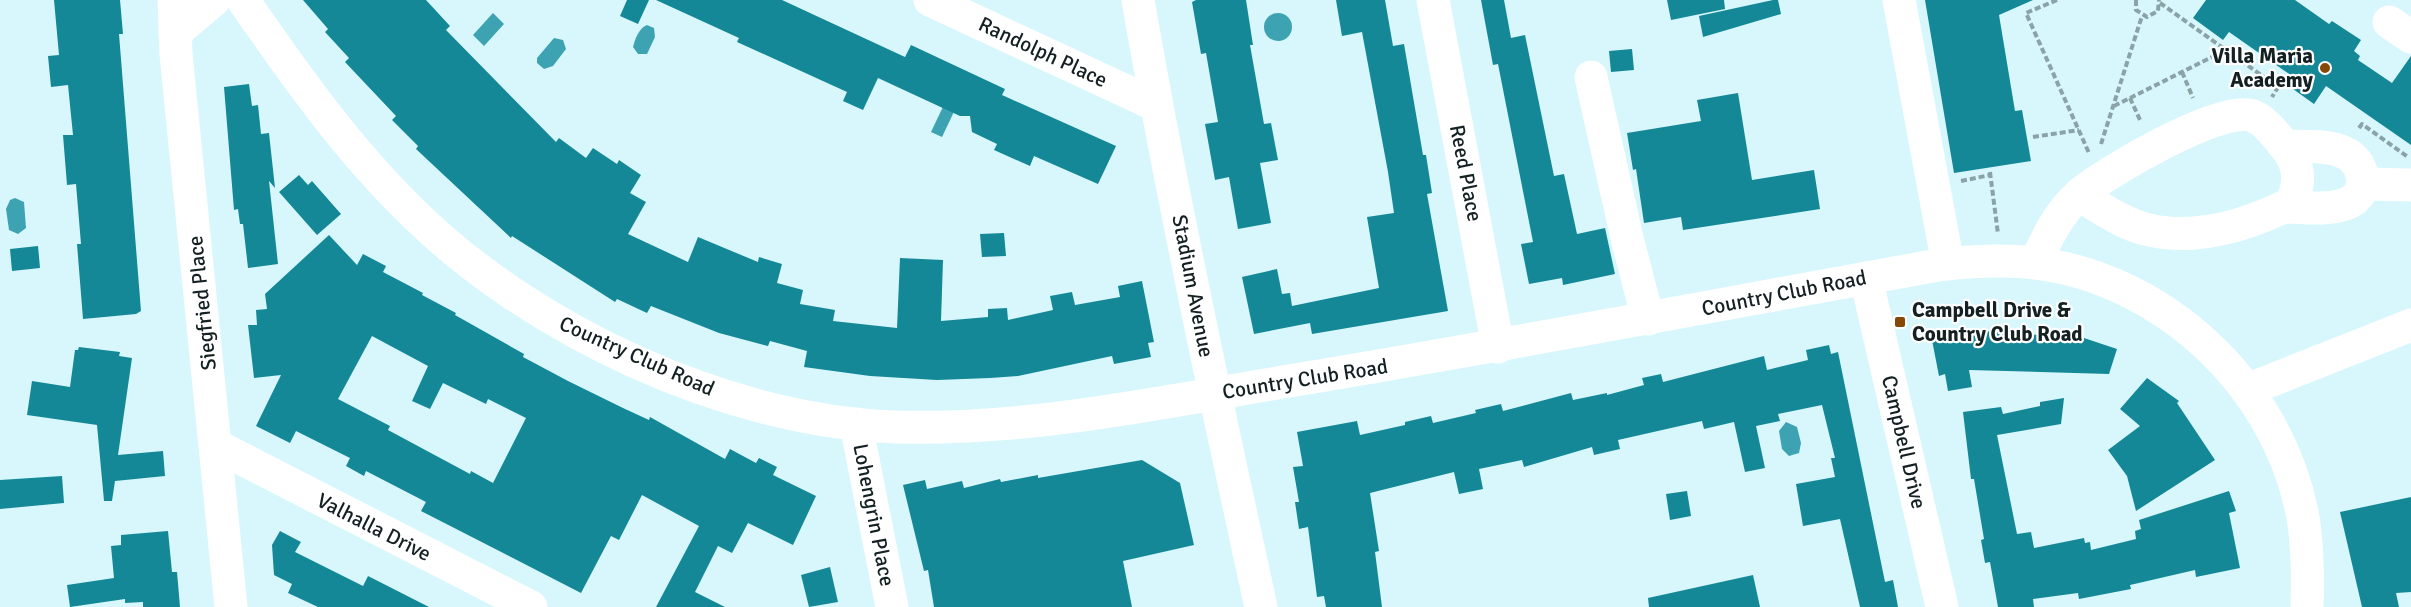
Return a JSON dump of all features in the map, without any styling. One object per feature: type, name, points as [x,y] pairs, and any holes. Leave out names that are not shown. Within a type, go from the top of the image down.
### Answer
[{"type":"street","name":"Siegfried Place","points":[[174,0],[175,33],[231,607]]},
{"type":"street","points":[[175,33],[214,0]]},
{"type":"street","name":"Country Club Road","points":[[243,0],[305,89],[366,164],[439,237],[514,295],[603,345],[696,386],[756,405],[856,424],[924,427],[1023,423],[1498,347],[1948,264],[2002,261],[2036,263],[2101,280],[2160,308],[2193,332],[2222,359],[2247,390],[2271,426],[2290,470],[2299,501],[2308,558],[2306,607]]},
{"type":"street","name":"Randolph Place","points":[[930,0],[1156,105]]},
{"type":"street","name":"Stadium Avenue","points":[[1138,0],[1156,105],[1214,394],[1261,607]]},
{"type":"street","name":"Reed Place","points":[[1433,0],[1498,347]]},
{"type":"street","points":[[1899,0],[1948,264]]},
{"type":"street","points":[[1592,77],[1627,238],[1648,319]]},
{"type":"street","points":[[2036,263],[2047,235],[2079,195],[2130,160],[2186,132],[2234,114],[2253,116],[2259,121],[2285,146],[2298,168],[2299,185],[2292,203],[2265,218],[2218,228],[2174,233],[2149,230],[2127,222],[2079,195]]},
{"type":"street","points":[[2284,207],[2334,206],[2349,202],[2360,194],[2363,184],[2354,157],[2342,150],[2285,146]]},
{"type":"street","points":[[2363,184],[2411,185]]},
{"type":"street","name":"Campbell Drive","points":[[1866,278],[1942,607]]},
{"type":"street","points":[[2247,390],[2376,341],[2411,325]]},
{"type":"street","name":"Lohengrin Place","points":[[856,424],[892,607]]},
{"type":"street","name":"Valhalla Drive","points":[[217,446],[531,607]]},
{"type":"path","points":[[2058,0],[2026,13],[2091,158],[2098,155],[2142,16]]},
{"type":"path","points":[[2136,0],[2136,10],[2142,16]]},
{"type":"path","points":[[2142,16],[2155,14],[2159,2],[2278,87],[2259,121]]},
{"type":"path","points":[[2113,106],[2226,50]]},
{"type":"path","points":[[2182,72],[2193,98]]},
{"type":"path","points":[[2130,98],[2140,120]]},
{"type":"path","points":[[2033,137],[2079,130]]},
{"type":"path","points":[[1990,172],[2002,261]]},
{"type":"water","points":[[493,13],[504,24],[484,46],[473,35]]},
{"type":"water","points":[[1278,13],[1288,17],[1292,27],[1288,37],[1278,41],[1268,37],[1264,27],[1268,17]]},
{"type":"water","points":[[647,25],[654,28],[655,37],[647,54],[638,54],[633,47],[636,37]]},
{"type":"water","points":[[554,38],[563,40],[566,49],[553,66],[544,69],[537,63],[537,58]]},
{"type":"water","points":[[950,92],[961,97],[942,137],[931,132]]},
{"type":"water","points":[[15,198],[24,202],[26,228],[18,234],[9,230],[6,209],[10,200]]},
{"type":"water","points":[[1786,422],[1797,427],[1801,443],[1799,453],[1789,456],[1782,449],[1779,431]]},
{"type":"building","points":[[54,0],[120,0],[123,34],[119,34],[141,311],[136,314],[83,319],[77,244],[81,244],[76,184],[67,185],[63,135],[73,135],[68,85],[51,87],[48,56],[59,55]]},
{"type":"building","points":[[303,0],[426,0],[450,26],[446,30],[556,142],[559,138],[586,158],[593,148],[617,164],[619,160],[641,175],[630,193],[646,202],[628,234],[688,262],[698,237],[758,262],[759,257],[782,264],[777,283],[803,290],[800,304],[835,310],[833,321],[897,328],[900,258],[943,260],[941,321],[988,317],[988,309],[1007,308],[1008,320],[1053,310],[1050,296],[1072,292],[1075,305],[1120,297],[1118,286],[1142,281],[1154,342],[1148,343],[1151,357],[1114,364],[1112,356],[1018,376],[990,378],[937,380],[870,376],[804,367],[807,351],[770,341],[768,346],[719,333],[651,306],[647,313],[617,299],[615,302],[512,236],[511,238],[416,149],[418,146],[392,120],[396,116],[345,62],[349,58],[325,32],[328,29]]},
{"type":"building","points":[[627,0],[649,0],[638,24],[620,16]]},
{"type":"building","points":[[656,0],[782,0],[905,57],[911,45],[1005,89],[1002,95],[1116,146],[1098,184],[1034,156],[1030,166],[994,150],[997,144],[972,132],[970,116],[960,116],[878,78],[863,110],[843,101],[847,92],[737,42],[739,38]]},
{"type":"building","points":[[1196,0],[1246,0],[1253,45],[1250,45],[1264,124],[1271,123],[1278,160],[1260,163],[1271,223],[1238,229],[1229,177],[1215,180],[1205,124],[1218,122],[1206,53],[1201,54],[1192,2]]},
{"type":"building","points":[[1336,0],[1385,0],[1393,46],[1404,44],[1423,155],[1426,155],[1432,193],[1427,194],[1448,311],[1312,334],[1310,323],[1254,334],[1242,277],[1277,269],[1282,294],[1290,293],[1292,306],[1379,288],[1367,217],[1394,213],[1388,172],[1362,32],[1342,36]]},
{"type":"building","points":[[1481,0],[1504,0],[1511,38],[1525,35],[1554,176],[1564,174],[1577,234],[1605,228],[1615,274],[1563,285],[1562,278],[1529,284],[1521,244],[1533,242],[1498,64],[1493,65]]},
{"type":"building","points":[[1667,0],[1724,0],[1725,9],[1671,20]]},
{"type":"building","points":[[1778,0],[1781,14],[1703,37],[1699,16]]},
{"type":"building","points":[[1925,0],[2033,0],[1999,15],[2015,111],[2022,110],[2031,161],[1954,173]]},
{"type":"building","name":"Villa Maria Academy","points":[[2206,0],[2295,0],[2329,24],[2332,21],[2361,40],[2354,51],[2360,56],[2358,60],[2392,83],[2411,56],[2411,145],[2326,86],[2314,104],[2286,84],[2292,76],[2229,32],[2223,40],[2193,18]]},
{"type":"building","points":[[1632,49],[1634,70],[1611,72],[1609,51]]},
{"type":"building","points":[[249,84],[252,106],[258,105],[261,134],[269,133],[275,188],[269,181],[278,264],[248,268],[243,224],[240,224],[238,209],[234,210],[224,87]]},
{"type":"building","points":[[1738,93],[1752,180],[1814,170],[1820,209],[1683,230],[1681,217],[1644,223],[1636,169],[1633,170],[1627,133],[1701,121],[1697,100]]},
{"type":"building","points":[[299,175],[308,185],[312,181],[341,214],[317,235],[279,192]]},
{"type":"building","points":[[1004,233],[1006,256],[982,257],[980,234]]},
{"type":"building","points":[[329,235],[357,265],[363,254],[386,266],[383,272],[423,293],[422,295],[456,313],[455,315],[524,354],[523,357],[623,408],[649,420],[650,417],[725,459],[730,449],[756,463],[759,458],[777,467],[773,475],[816,496],[793,545],[748,523],[732,553],[718,546],[695,592],[725,607],[656,607],[699,526],[642,495],[619,540],[611,536],[581,593],[421,511],[426,502],[366,471],[364,476],[346,466],[350,458],[296,431],[290,443],[256,426],[281,375],[254,378],[248,325],[257,325],[256,310],[267,309],[265,294]],"holes":[[[372,336],[428,366],[412,401],[430,409],[443,383],[486,404],[488,399],[526,418],[493,483],[471,471],[470,474],[388,430],[390,426],[338,399]]]},
{"type":"building","points":[[38,246],[40,268],[12,271],[10,249]]},
{"type":"building","points":[[1982,331],[2084,338],[2117,349],[2109,374],[1969,370],[1972,387],[1948,391],[1945,374],[1939,376],[1932,340]]},
{"type":"building","points":[[1829,345],[1831,354],[1838,352],[1885,582],[1893,580],[1898,607],[1860,607],[1840,519],[1803,526],[1796,484],[1835,477],[1831,458],[1835,458],[1822,405],[1778,414],[1780,421],[1756,426],[1765,468],[1745,472],[1734,422],[1704,429],[1702,421],[1618,440],[1620,449],[1594,455],[1592,447],[1524,467],[1522,460],[1479,469],[1483,489],[1459,494],[1454,472],[1370,493],[1379,551],[1375,552],[1382,607],[1326,607],[1324,596],[1317,597],[1308,527],[1299,529],[1295,502],[1299,502],[1293,467],[1303,466],[1297,432],[1357,421],[1360,435],[1405,425],[1405,422],[1431,416],[1433,423],[1476,413],[1475,410],[1501,404],[1503,411],[1571,393],[1573,400],[1607,393],[1607,395],[1644,385],[1642,378],[1661,374],[1663,382],[1764,356],[1767,370],[1808,360],[1806,350]]},
{"type":"building","points":[[79,347],[120,352],[119,356],[132,358],[118,455],[163,451],[165,476],[115,481],[112,501],[104,501],[97,425],[27,415],[32,381],[70,387],[75,350]]},
{"type":"building","points":[[2147,378],[2179,401],[2177,403],[2215,460],[2136,511],[2127,476],[2108,450],[2140,426],[2120,409]]},
{"type":"building","points":[[2064,398],[2061,424],[1997,435],[2017,534],[2031,532],[2034,548],[2084,538],[2085,543],[2090,542],[2091,550],[2136,539],[2135,531],[2141,529],[2139,520],[2229,491],[2236,511],[2229,513],[2240,568],[2196,577],[2195,570],[2130,585],[2131,589],[2079,599],[2078,593],[2033,599],[2034,607],[1998,607],[1990,562],[1985,563],[1981,540],[1984,539],[1974,479],[1971,479],[1963,412],[2001,407],[2003,414],[2040,406],[2040,402]]},
{"type":"building","points":[[1142,460],[1180,483],[1194,545],[1123,561],[1132,607],[934,607],[928,570],[924,571],[903,485],[925,480],[927,489],[962,481],[964,488],[1000,479],[1001,482],[1038,475],[1038,478]]},
{"type":"building","points":[[62,476],[64,503],[0,509],[0,480]]},
{"type":"building","points":[[1687,491],[1691,516],[1670,520],[1666,494]]},
{"type":"building","points":[[2411,497],[2411,592],[2396,593],[2399,607],[2362,607],[2340,512]]},
{"type":"building","points":[[168,531],[172,572],[177,572],[180,607],[143,607],[143,602],[125,603],[125,599],[70,607],[67,585],[114,578],[111,546],[121,545],[121,535]]},
{"type":"building","points":[[280,531],[301,542],[295,552],[363,586],[368,576],[429,607],[318,607],[288,593],[292,584],[274,575],[272,545]]},
{"type":"building","points":[[830,567],[838,602],[809,607],[801,575]]},
{"type":"building","points":[[1753,575],[1760,607],[1649,607],[1648,598]]},
{"type":"place","name":"Villa Maria Academy","points":[[2325,68]]},
{"type":"place","name":"Campbell Drive & Country Club Road","points":[[1900,322]]}]
